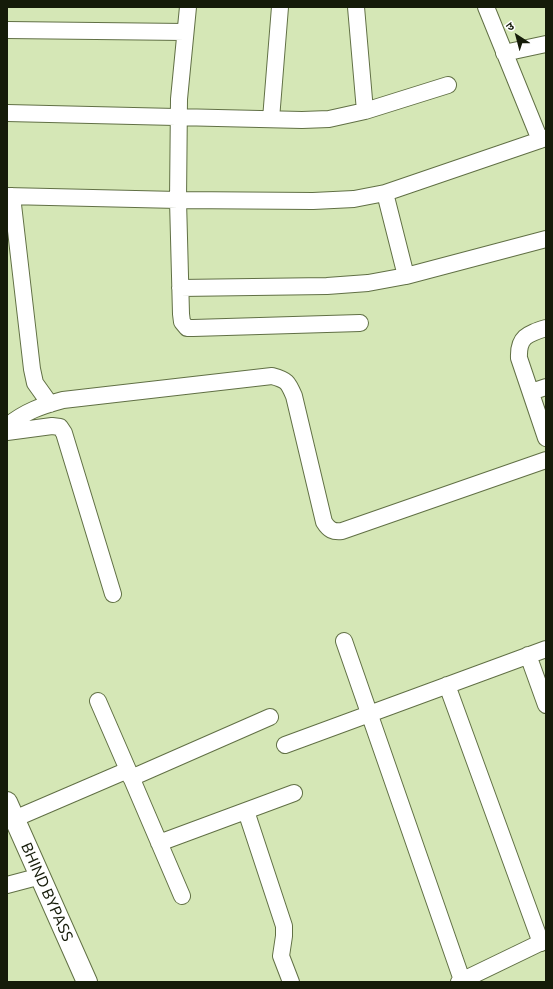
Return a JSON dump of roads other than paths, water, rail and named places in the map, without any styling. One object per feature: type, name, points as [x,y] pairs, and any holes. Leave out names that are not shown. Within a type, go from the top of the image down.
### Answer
[{"type":"street","points":[[188,7],[179,99],[178,200],[182,322],[187,328],[360,323]]},
{"type":"street","points":[[271,119],[280,7]]},
{"type":"street","points":[[356,7],[365,111]]},
{"type":"street","points":[[50,404],[35,383],[32,369],[10,196],[178,200],[354,199],[385,193],[543,139],[504,53],[486,7]]},
{"type":"street","points":[[7,30],[185,32]]},
{"type":"street","points":[[504,53],[546,44]]},
{"type":"street","points":[[7,113],[302,120],[329,119],[365,111],[448,85]]},
{"type":"street","points":[[385,193],[406,276]]},
{"type":"street","points":[[180,288],[327,286],[368,283],[406,276],[546,239]]},
{"type":"street","points":[[546,328],[533,332],[523,339],[519,348],[519,358],[546,438]]},
{"type":"street","points":[[7,426],[36,408],[63,400],[272,376],[282,378],[288,383],[294,396],[324,522],[327,528],[334,532],[342,531],[546,460]]},
{"type":"street","points":[[531,392],[546,387]]},
{"type":"street","points":[[7,432],[52,426],[60,427],[64,433],[113,594]]},
{"type":"street","points":[[344,641],[468,980],[543,942],[448,685]]},
{"type":"street","points":[[285,745],[546,649]]},
{"type":"street","points":[[528,656],[546,705]]},
{"type":"street","points":[[98,701],[182,896]]},
{"type":"street","points":[[11,811],[130,774],[270,717]]},
{"type":"street","points":[[159,843],[294,793]]},
{"type":"street","name":"BHIND BYPASS","points":[[11,811],[87,982]]},
{"type":"street","points":[[246,811],[284,926],[281,956],[291,982]]},
{"type":"street","points":[[7,885],[40,876]]}]
